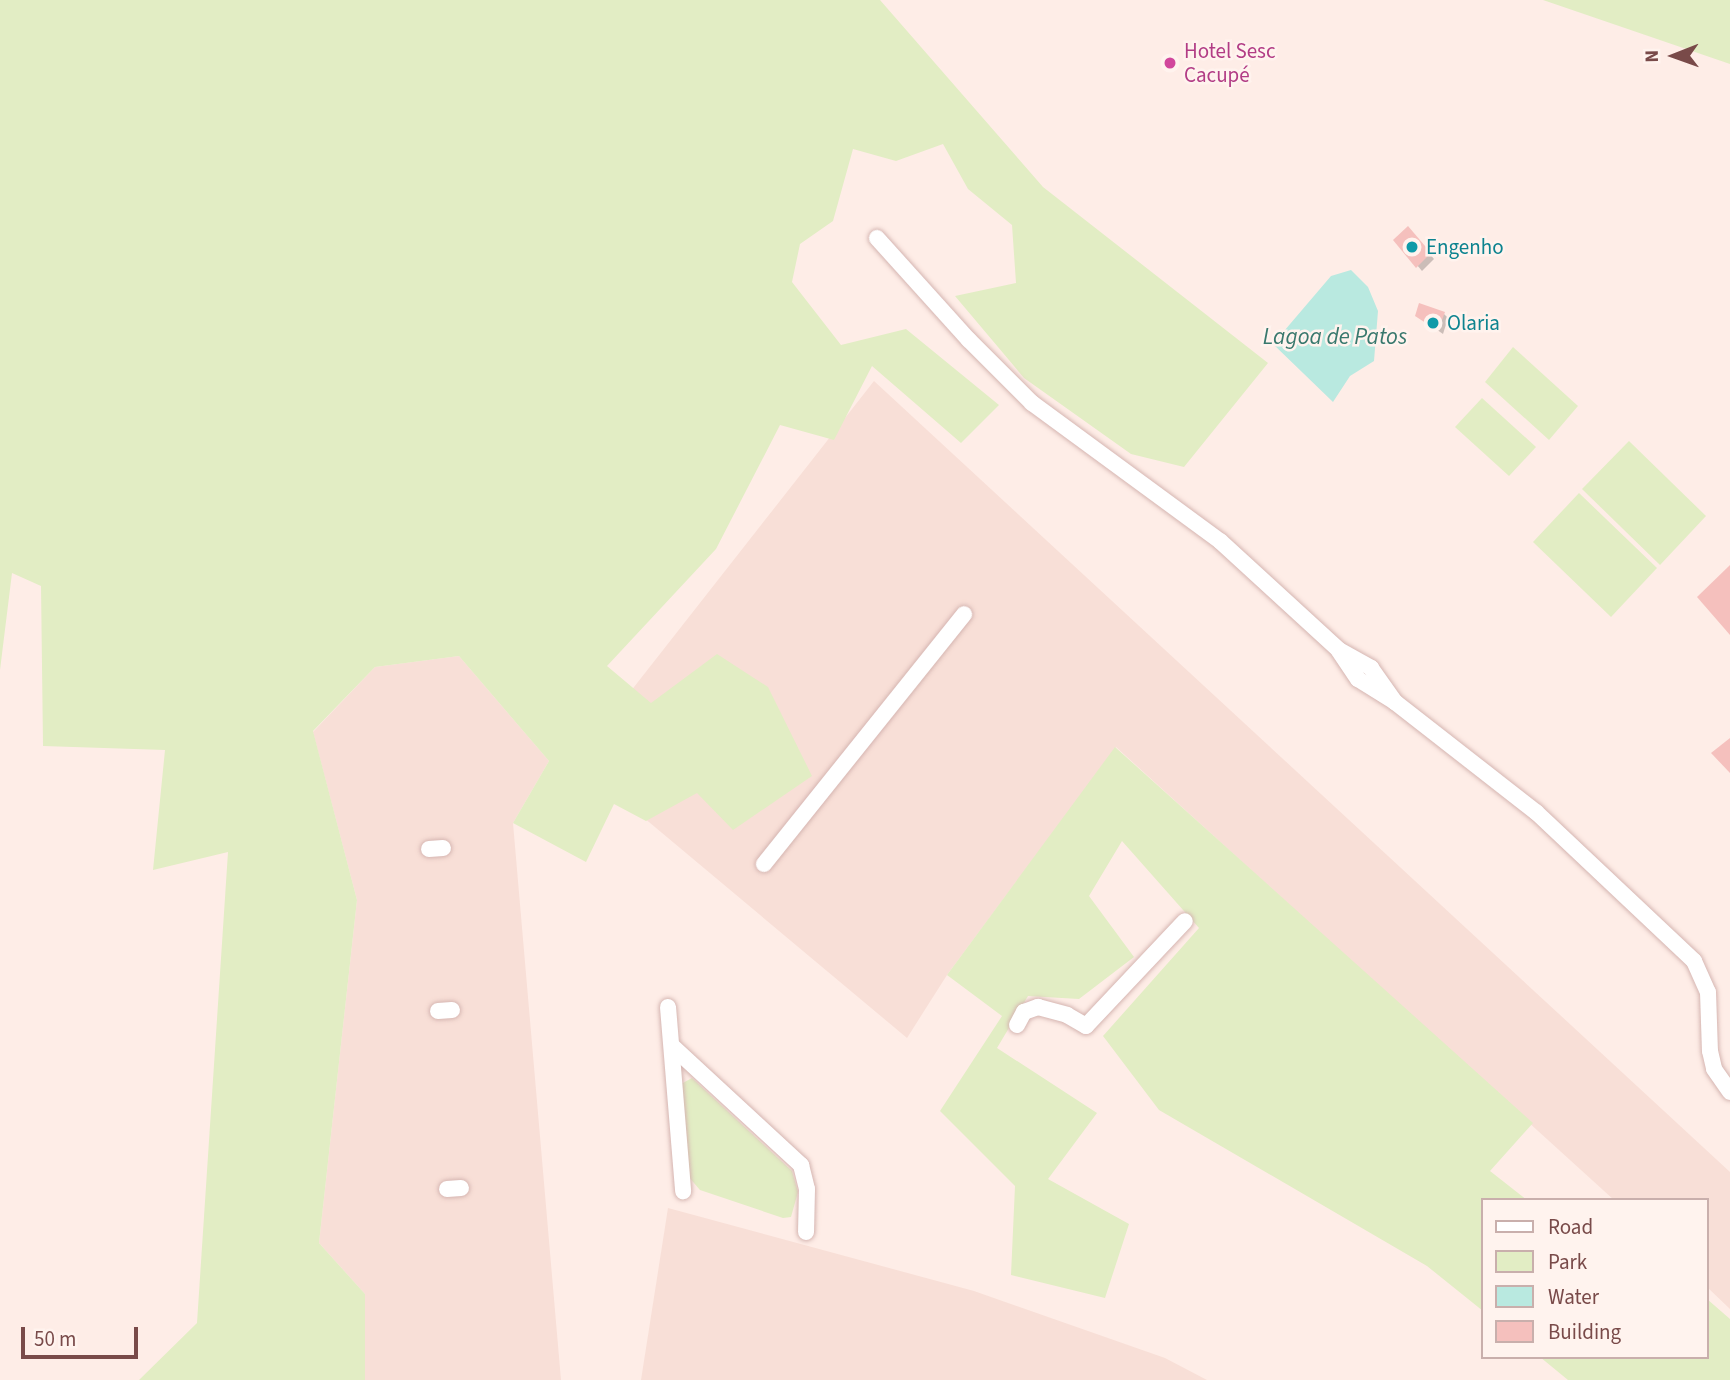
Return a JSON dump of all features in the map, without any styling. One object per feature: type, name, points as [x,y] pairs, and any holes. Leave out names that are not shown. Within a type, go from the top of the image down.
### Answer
[{"type":"street","points":[[877,239],[977,350],[1032,403],[1187,514],[1339,650],[1358,679],[1395,702],[1536,812],[1694,961],[1705,981],[1710,1051],[1714,1069],[1721,1083],[1730,1092]]},
{"type":"street","points":[[764,864],[964,614]]},
{"type":"street","points":[[1017,1025],[1024,1012],[1038,1007],[1067,1015],[1086,1026],[1185,921]]},
{"type":"street","points":[[668,1007],[683,1191]]},
{"type":"street","points":[[672,1045],[801,1165],[807,1189],[806,1232]]},
{"type":"shaded area","points":[[874,381],[1730,1172],[1730,1309],[1709,1289],[1709,1198],[1612,1198],[1116,747],[947,975],[907,1038],[576,761]]},
{"type":"shaded area","points":[[459,656],[549,761],[513,823],[561,1380],[365,1380],[365,1294],[319,1243],[357,900],[313,732],[375,667]]},
{"type":"shaded area","points":[[668,1208],[974,1291],[1165,1358],[1207,1380],[641,1380]]},
{"type":"green space","points":[[0,0],[880,0],[1043,187],[1268,363],[1184,467],[1131,454],[1024,378],[955,296],[1016,283],[1012,225],[968,189],[943,144],[896,161],[853,149],[833,221],[800,244],[792,282],[841,345],[906,329],[999,405],[961,443],[872,366],[834,440],[780,425],[716,549],[607,666],[651,703],[717,654],[768,687],[812,776],[733,830],[697,793],[646,821],[614,804],[586,862],[513,823],[549,761],[459,656],[375,667],[313,731],[357,900],[319,1243],[365,1294],[365,1380],[139,1380],[197,1323],[228,852],[153,870],[165,750],[43,746],[41,586],[12,573],[0,670]]},
{"type":"green space","points":[[1543,0],[1730,0],[1730,64]]},
{"type":"green space","points":[[1513,347],[1578,406],[1549,440],[1485,382]]},
{"type":"green space","points":[[1482,398],[1536,447],[1509,476],[1455,427]]},
{"type":"green space","points":[[1629,441],[1706,516],[1660,565],[1582,489]]},
{"type":"green space","points":[[1579,493],[1657,568],[1611,617],[1533,542]]},
{"type":"green space","points":[[1115,747],[1533,1123],[1490,1171],[1524,1198],[1482,1198],[1482,1310],[1427,1266],[1159,1110],[1103,1036],[1199,928],[1122,841],[1089,896],[1134,957],[1079,999],[1028,996],[997,1048],[1097,1113],[1048,1179],[1129,1224],[1105,1298],[1011,1275],[1015,1186],[940,1111],[1002,1016],[947,975]]},
{"type":"green space","points":[[692,1078],[792,1171],[798,1192],[791,1217],[783,1218],[700,1190],[687,1175],[681,1084]]},
{"type":"green space","points":[[1709,1301],[1730,1319],[1730,1380],[1568,1380],[1542,1359],[1709,1359]]},
{"type":"water","name":"Lagoa de Patos","points":[[1351,270],[1368,287],[1378,311],[1374,361],[1350,376],[1333,402],[1273,344],[1331,276]]},
{"type":"building","name":"Engenho","points":[[1408,226],[1431,253],[1416,268],[1393,240]]},
{"type":"building","name":"Olaria","points":[[1419,303],[1445,312],[1438,331],[1415,316]]},
{"type":"building","points":[[1730,565],[1730,635],[1697,597]]},
{"type":"building","points":[[1730,738],[1730,773],[1711,753]]},
{"type":"place","name":"Hotel Sesc Cacupé","points":[[1170,63]]},
{"type":"place","name":"Engenho","points":[[1412,247]]},
{"type":"place","name":"Olaria","points":[[1433,323]]}]
